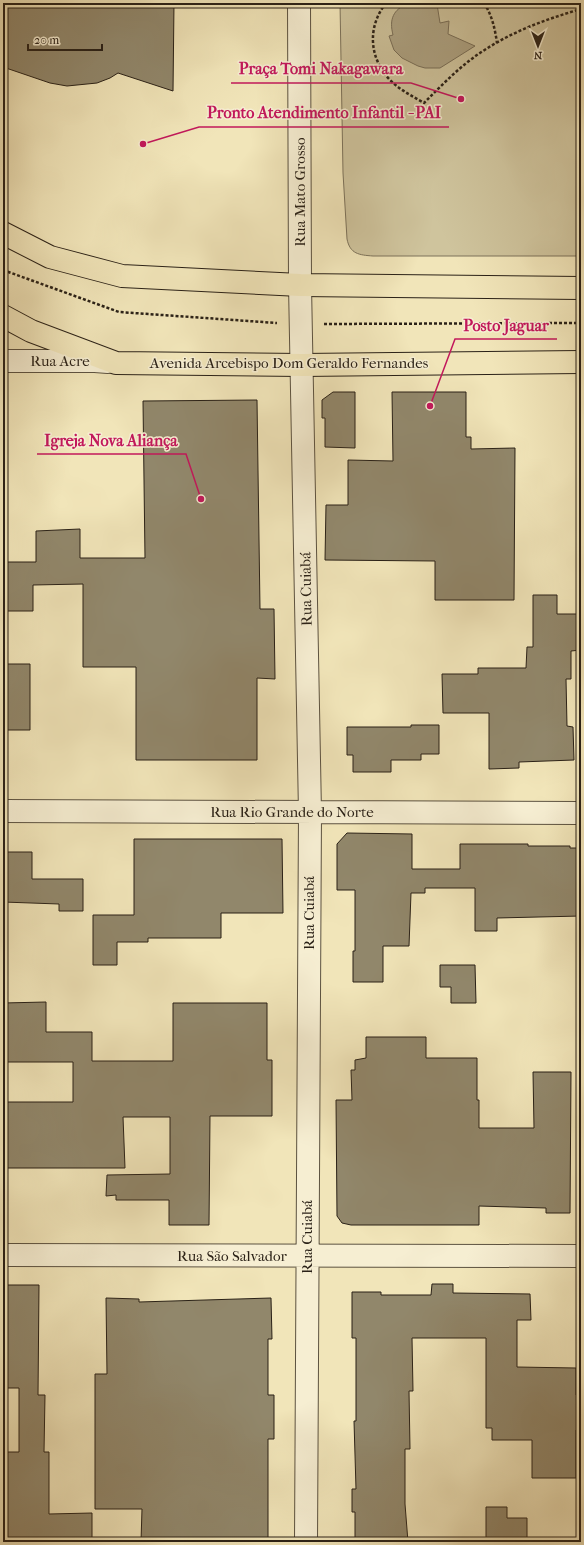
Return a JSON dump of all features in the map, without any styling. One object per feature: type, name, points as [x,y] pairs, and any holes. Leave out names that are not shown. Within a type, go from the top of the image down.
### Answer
[{"type":"main road","points":[[3,233],[50,257],[122,276],[300,285],[581,288]]},
{"type":"main road","points":[[3,316],[31,331],[116,363]]},
{"type":"main road","name":"Avenida Arcebispo Dom Geraldo Fernandes","points":[[116,363],[302,365],[581,362]]},
{"type":"street","name":"Rua Mato Grosso","points":[[299,3],[300,285]]},
{"type":"street","name":"Rua Cuiabá","points":[[300,285],[310,813],[306,1542]]},
{"type":"street","name":"Rua Acre","points":[[3,361],[95,361],[116,363]]},
{"type":"street","name":"Rua Rio Grande do Norte","points":[[3,811],[581,813]]},
{"type":"street","name":"Rua São Salvador","points":[[3,1255],[581,1256]]},
{"type":"path","points":[[386,3],[376,18],[373,30],[375,51],[378,61],[390,80],[401,90],[424,104],[453,75],[483,51],[518,31],[581,9]]},
{"type":"path","points":[[484,3],[491,16],[497,43]]},
{"type":"shaded area","points":[[340,3],[581,3],[581,256],[373,256],[356,253],[350,248],[347,239],[343,173]]},
{"type":"shaded area","points":[[408,3],[437,4],[440,23],[449,21],[448,34],[475,46],[440,68],[425,68],[402,58],[394,50],[389,36],[393,35],[393,16],[399,9]]},
{"type":"building","points":[[3,3],[174,3],[173,91],[118,73],[97,83],[67,86],[50,83],[3,67]]},
{"type":"building","points":[[333,392],[355,392],[355,448],[325,447],[325,418],[322,418],[322,400]]},
{"type":"building","points":[[392,392],[466,392],[466,437],[471,437],[471,449],[515,448],[514,600],[435,600],[435,561],[325,560],[326,505],[348,505],[348,460],[393,461]]},
{"type":"building","points":[[257,400],[260,609],[274,609],[275,679],[257,678],[257,760],[136,760],[136,667],[83,667],[83,584],[33,585],[33,611],[3,611],[3,562],[36,562],[36,531],[80,529],[80,558],[145,558],[143,401]]},
{"type":"building","points":[[533,595],[557,595],[557,614],[581,614],[581,650],[571,651],[571,679],[566,679],[567,726],[573,727],[574,760],[519,762],[519,768],[489,769],[489,713],[443,713],[442,674],[478,674],[478,668],[526,668],[527,647],[533,647]]},
{"type":"building","points":[[3,664],[30,664],[30,730],[3,730]]},
{"type":"building","points":[[411,725],[439,725],[439,754],[421,754],[421,760],[391,760],[391,772],[353,772],[353,755],[347,755],[347,727],[411,727]]},
{"type":"building","points":[[347,833],[412,834],[412,869],[460,869],[460,844],[528,844],[528,846],[570,846],[570,848],[581,848],[581,916],[497,918],[497,931],[475,931],[475,888],[425,888],[425,893],[411,893],[409,946],[383,946],[383,982],[353,982],[353,951],[355,951],[355,890],[337,890],[337,844]]},
{"type":"building","points":[[134,839],[282,839],[283,913],[221,913],[221,938],[148,938],[148,942],[117,942],[117,965],[93,965],[93,915],[134,915]]},
{"type":"building","points":[[3,852],[32,852],[32,879],[83,879],[83,911],[59,911],[59,904],[3,902]]},
{"type":"building","points":[[440,965],[475,965],[476,1003],[451,1003],[451,987],[440,987]]},
{"type":"building","points":[[46,1002],[46,1032],[92,1032],[92,1061],[173,1061],[173,1003],[267,1003],[267,1060],[272,1060],[272,1116],[210,1116],[209,1225],[169,1225],[169,1200],[116,1200],[116,1195],[106,1196],[107,1175],[170,1174],[170,1117],[123,1117],[125,1168],[3,1168],[3,1102],[73,1102],[73,1062],[3,1062],[3,1003]]},
{"type":"building","points":[[366,1037],[426,1037],[426,1058],[477,1058],[479,1128],[534,1128],[533,1072],[571,1072],[570,1213],[546,1213],[546,1208],[479,1206],[479,1225],[351,1225],[342,1223],[337,1216],[336,1100],[352,1100],[351,1070],[355,1070],[355,1060],[366,1058]]},
{"type":"building","points":[[432,1284],[453,1284],[453,1293],[530,1294],[531,1320],[517,1320],[517,1367],[576,1368],[576,1395],[581,1395],[581,1430],[576,1430],[576,1478],[532,1478],[532,1440],[492,1440],[492,1428],[486,1428],[486,1338],[412,1338],[413,1391],[409,1391],[410,1449],[405,1449],[405,1504],[408,1542],[355,1542],[355,1512],[352,1512],[352,1489],[356,1489],[354,1421],[356,1421],[356,1338],[352,1338],[352,1292],[381,1292],[381,1295],[431,1295]]},
{"type":"building","points":[[3,1285],[39,1285],[38,1395],[45,1395],[44,1452],[49,1452],[49,1514],[92,1513],[92,1542],[3,1542],[3,1452],[19,1452],[19,1388],[3,1388]]},
{"type":"building","points":[[106,1298],[139,1299],[139,1302],[271,1298],[272,1339],[268,1339],[268,1395],[274,1395],[274,1439],[268,1439],[268,1542],[141,1542],[142,1509],[95,1509],[95,1374],[107,1374]]},
{"type":"building","points":[[486,1507],[507,1507],[507,1518],[527,1518],[527,1542],[486,1542]]},
{"type":"place","name":"Praça Tomi Nakagawara","points":[[461,99]]},
{"type":"place","name":"Pronto Atendimento Infantil - PAI","points":[[143,144]]},
{"type":"place","name":"Posto Jaguar","points":[[430,406]]},
{"type":"place","name":"Igreja Nova Aliança","points":[[201,499]]}]
